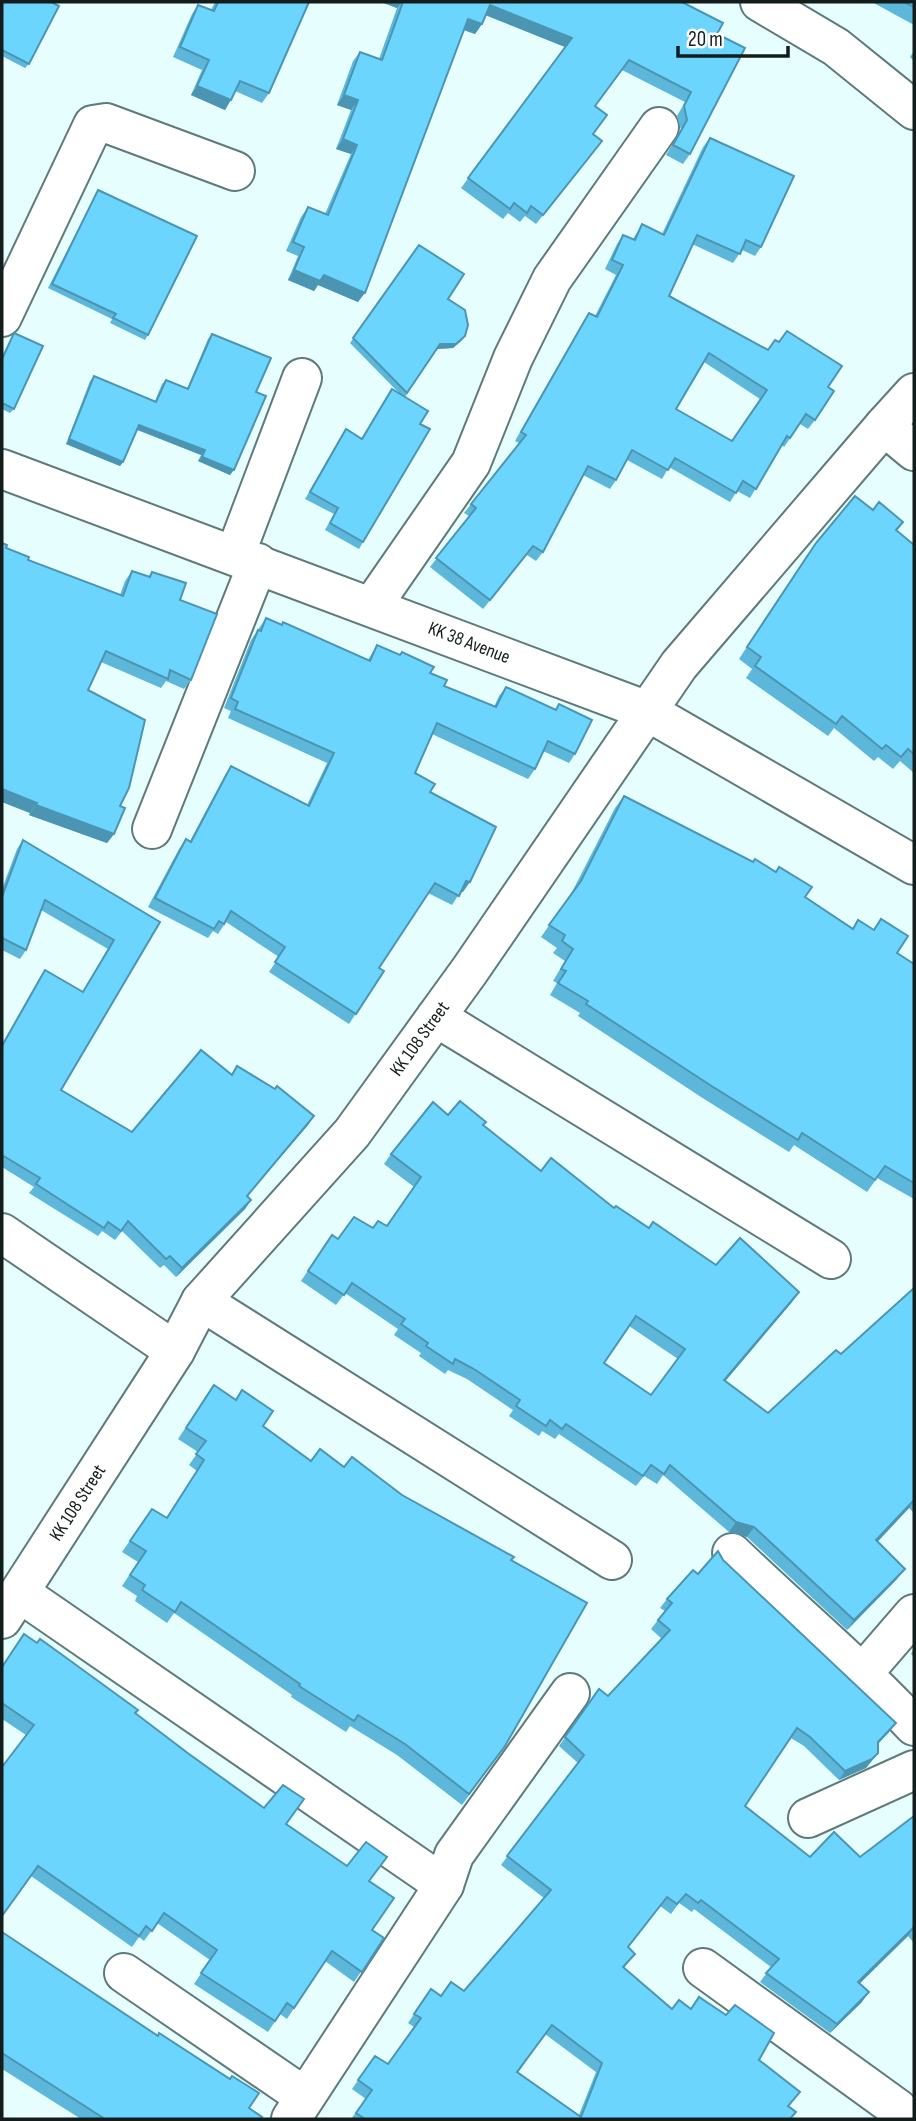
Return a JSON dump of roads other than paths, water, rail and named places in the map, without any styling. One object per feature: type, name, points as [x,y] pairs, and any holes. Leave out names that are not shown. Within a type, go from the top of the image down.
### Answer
[{"type":"street","points":[[760,2],[836,47],[914,110]]},
{"type":"street","points":[[2,317],[93,125],[106,123],[235,171]]},
{"type":"street","points":[[372,606],[471,463],[513,358],[552,279],[659,127]]},
{"type":"street","points":[[152,829],[246,559],[302,378]]},
{"type":"street","name":"KK 108 Street","points":[[11,1606],[176,1352],[201,1301],[352,1133],[436,1017],[679,664],[914,393]]},
{"type":"street","points":[[884,426],[914,451]]},
{"type":"street","name":"KK 38 Avenue","points":[[2,469],[645,710],[914,865]]},
{"type":"street","points":[[436,1017],[831,1259]]},
{"type":"street","points":[[2,1233],[176,1352]]},
{"type":"street","points":[[201,1301],[612,1560]]},
{"type":"street","points":[[732,1553],[794,1613],[863,1673],[914,1726]]},
{"type":"street","points":[[11,1606],[444,1885]]},
{"type":"street","points":[[863,1673],[914,1614]]},
{"type":"street","points":[[124,1973],[298,2108],[444,1885],[454,1855],[570,1693]]},
{"type":"street","points":[[808,1818],[914,1770]]},
{"type":"street","points":[[703,1968],[901,2105]]}]
